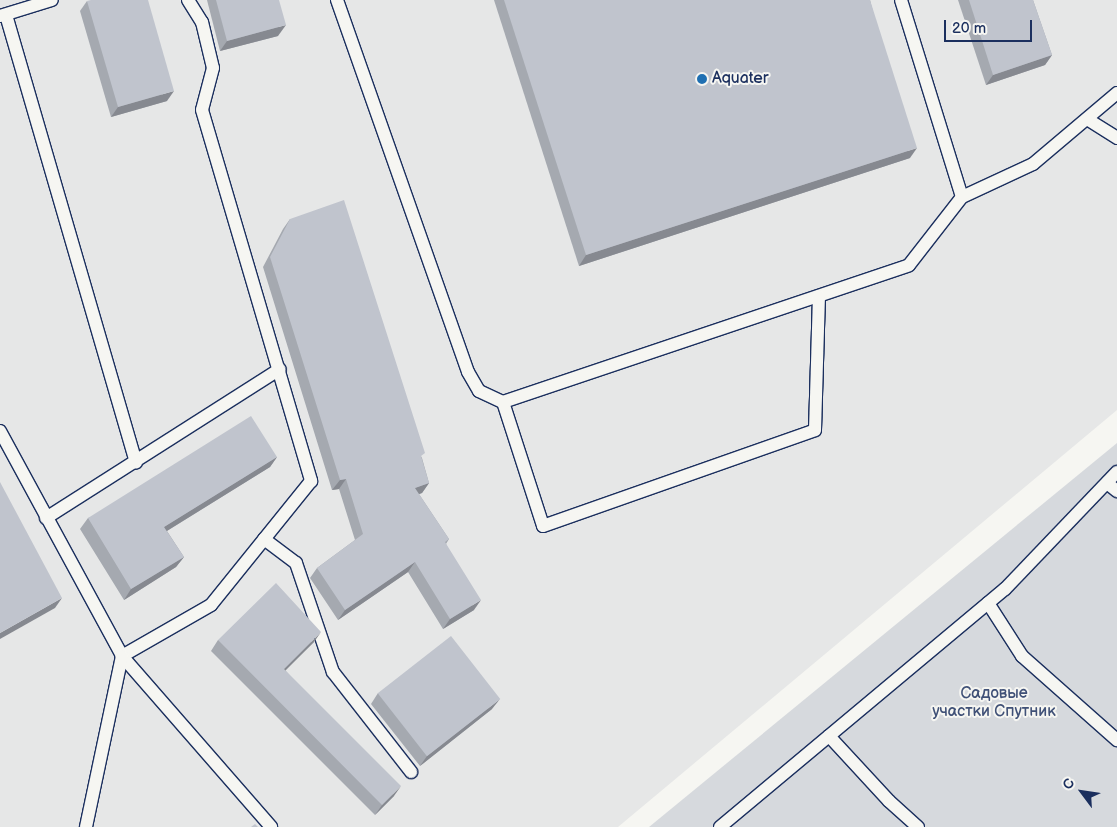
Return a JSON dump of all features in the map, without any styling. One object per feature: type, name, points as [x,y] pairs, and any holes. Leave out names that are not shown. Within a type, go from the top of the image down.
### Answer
[{"type":"lane","points":[[52,0],[3,16],[136,463]]},
{"type":"lane","points":[[86,827],[122,656],[211,605],[311,481],[280,369],[202,110],[213,68],[202,22],[188,0]]},
{"type":"lane","points":[[337,0],[468,372],[478,391],[503,402],[909,265],[962,197],[1033,164],[1117,93]]},
{"type":"lane","points":[[901,0],[962,197]]},
{"type":"lane","points":[[1087,119],[1117,138]]},
{"type":"lane","points":[[503,402],[543,526],[815,430],[819,296]]},
{"type":"lane","points":[[46,518],[136,463],[280,369]]},
{"type":"lane","points":[[0,432],[122,656],[271,827]]},
{"type":"lane","points":[[720,827],[988,603],[1112,487],[1117,472]]},
{"type":"lane","points":[[264,539],[296,562],[333,672],[411,772]]},
{"type":"lane","points":[[988,603],[1022,656],[1117,740]]},
{"type":"lane","points":[[829,736],[888,801],[918,827]]},
{"type":"shaded area","points":[[0,0],[1117,0],[1117,410],[618,827],[0,827]]},
{"type":"green space","name":"Садовые участки Спутник","points":[[1117,443],[1117,827],[649,827]]},
{"type":"building","points":[[148,0],[174,91],[118,107],[87,1]]},
{"type":"building","points":[[216,0],[279,0],[286,25],[227,41]]},
{"type":"building","name":"Aquater","points":[[504,0],[870,0],[917,148],[586,255]]},
{"type":"building","points":[[969,0],[1033,0],[1052,55],[993,75]]},
{"type":"building","points":[[344,200],[425,453],[421,456],[429,483],[415,488],[449,539],[445,542],[481,600],[450,619],[415,562],[345,610],[317,568],[363,534],[346,479],[340,480],[270,257],[290,219]]},
{"type":"building","points":[[251,416],[277,457],[164,527],[184,557],[131,589],[88,518]]},
{"type":"building","points":[[0,482],[62,598],[0,633]]},
{"type":"building","points":[[276,583],[321,632],[284,669],[401,786],[382,805],[218,640]]},
{"type":"building","points":[[451,636],[500,699],[427,756],[378,693]]},
{"type":"place","name":"Aquater","points":[[702,79]]}]
